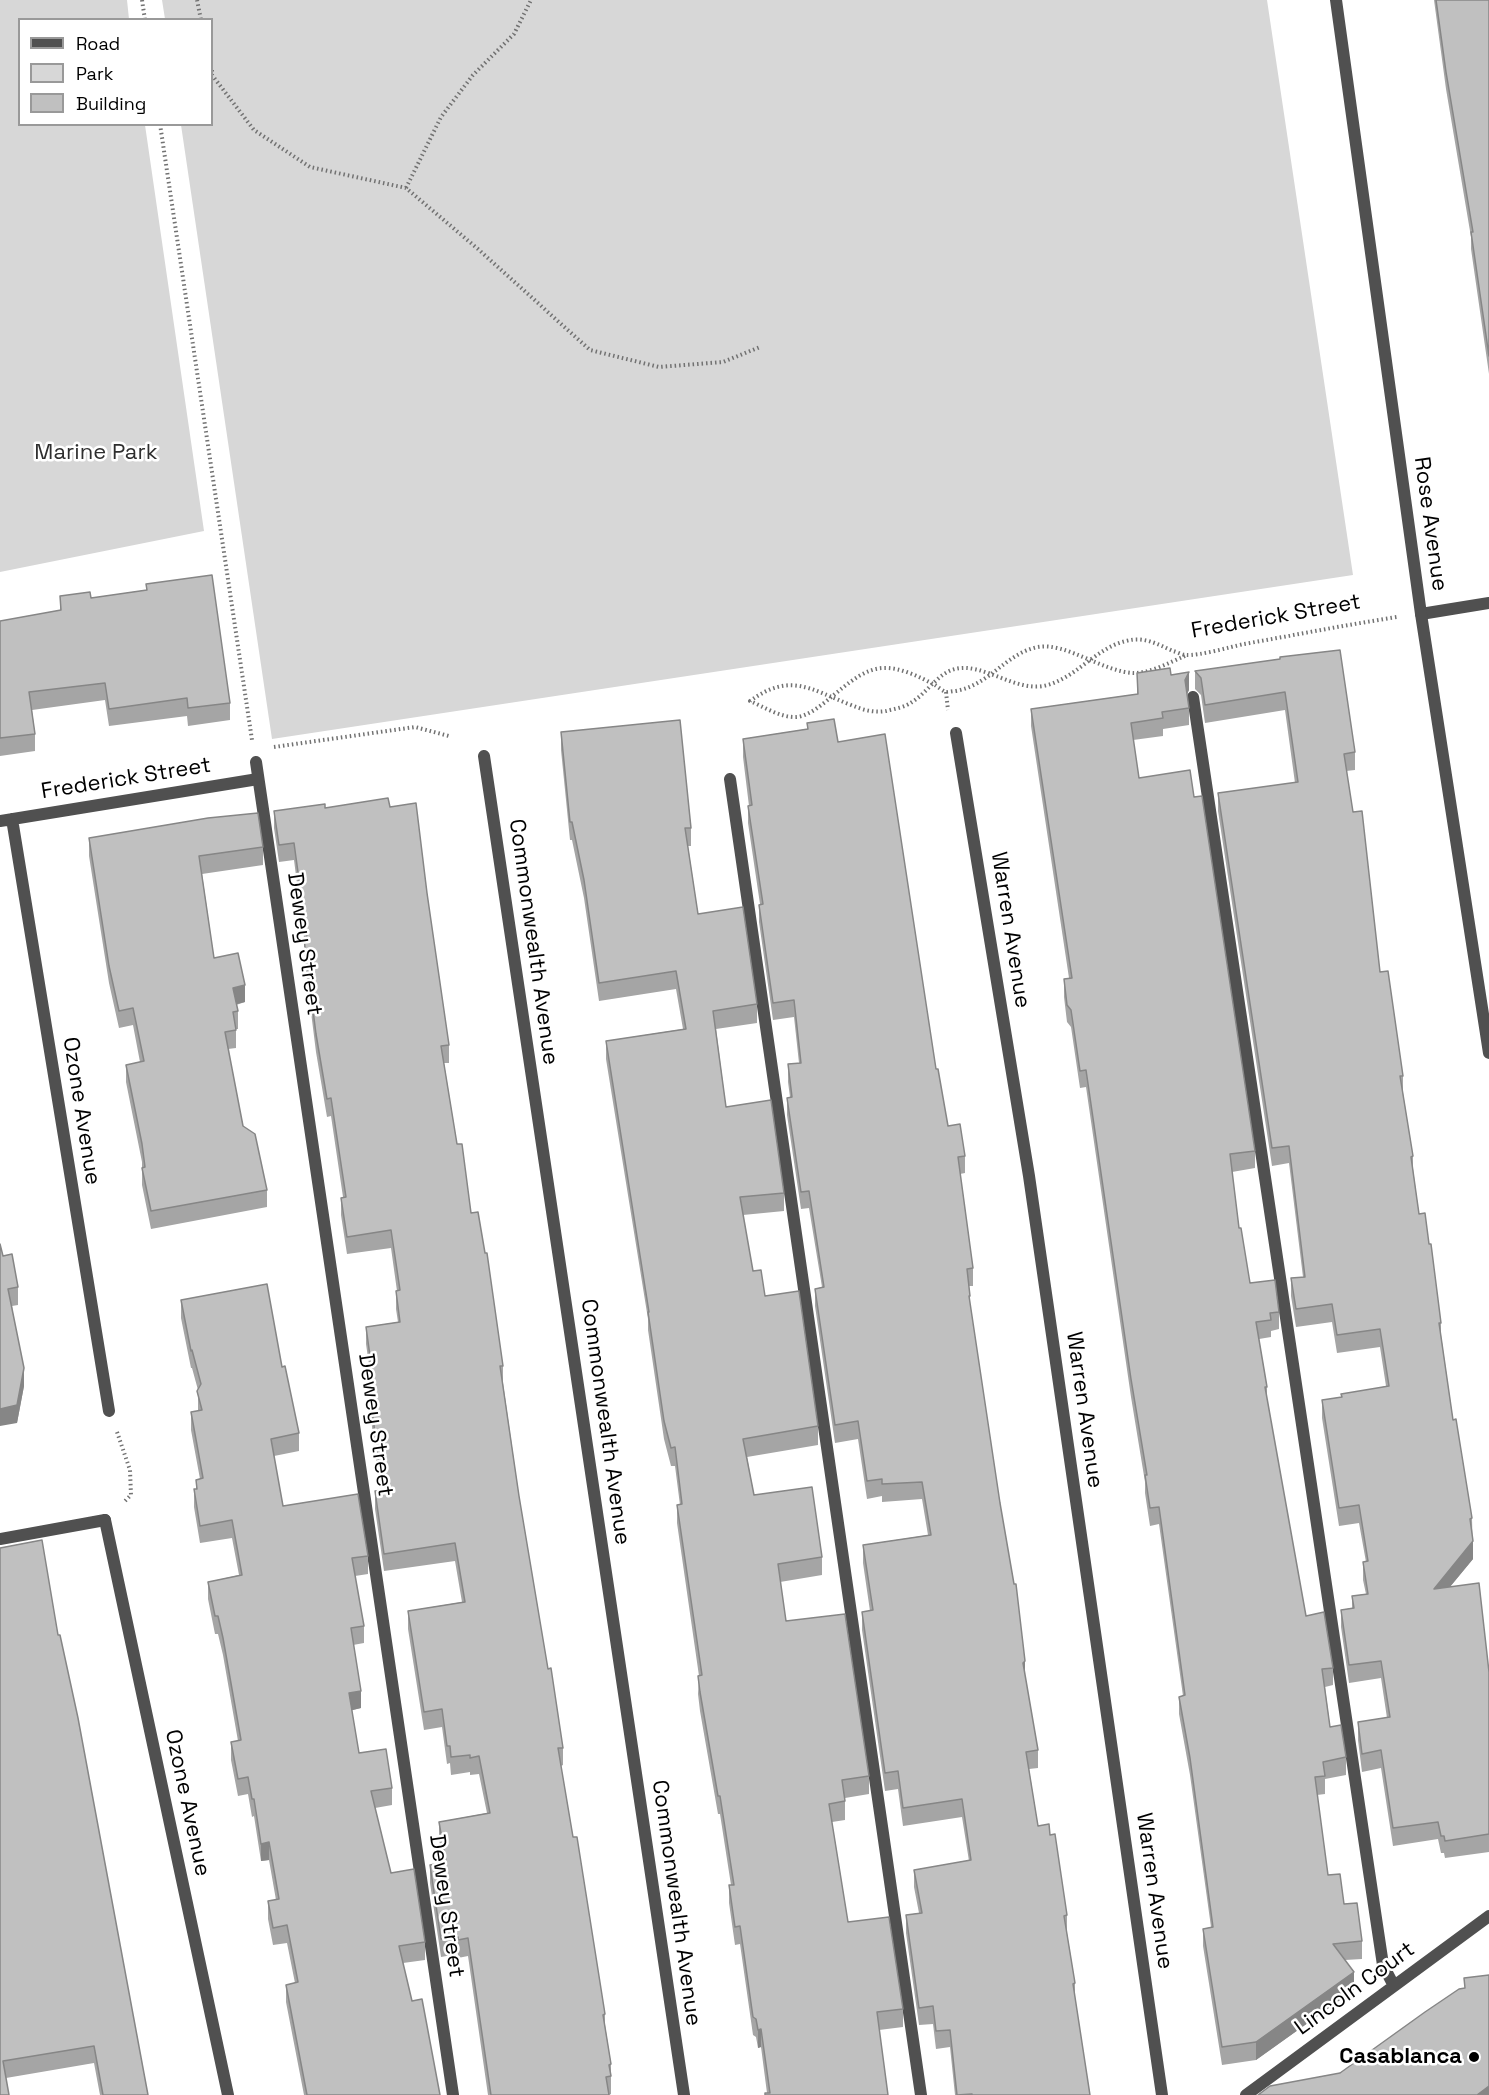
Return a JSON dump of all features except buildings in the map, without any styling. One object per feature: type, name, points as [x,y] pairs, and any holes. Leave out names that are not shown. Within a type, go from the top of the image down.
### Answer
[{"type":"street","name":"Rose Avenue","points":[[1336,0],[1421,614],[1489,1053]]},
{"type":"street","points":[[1421,614],[1489,603]]},
{"type":"street","points":[[1193,697],[1383,1965],[1394,1986]]},
{"type":"street","name":"Warren Avenue","points":[[956,733],[1029,1176],[1162,2095]]},
{"type":"street","name":"Commonwealth Avenue","points":[[484,756],[684,2095]]},
{"type":"street","name":"Dewey Street","points":[[255,762],[453,2095]]},
{"type":"street","name":"Frederick Street","points":[[6,820],[258,779]]},
{"type":"street","points":[[730,779],[921,2095]]},
{"type":"street","name":"Ozone Avenue","points":[[6,820],[109,1411]]},
{"type":"street","points":[[0,1539],[105,1520]]},
{"type":"street","name":"Ozone Avenue","points":[[105,1520],[228,2095]]},
{"type":"street","name":"Lincoln Court","points":[[1246,2095],[1489,1916]]},
{"type":"path","points":[[142,0],[145,18]]},
{"type":"path","points":[[197,0],[201,18]]},
{"type":"path","points":[[406,188],[441,117],[472,75],[514,34],[531,0]]},
{"type":"path","points":[[213,75],[254,130],[310,167],[406,188],[590,350],[659,367],[723,362],[760,346]]},
{"type":"path","points":[[160,126],[255,762]]},
{"type":"path","name":"Frederick Street","points":[[829,697],[813,711],[797,717],[777,713],[750,700],[766,689],[784,684],[797,684],[866,711],[885,711],[911,703],[945,673],[955,668],[969,669],[1021,685],[1041,687],[1059,682],[1115,644],[1128,640],[1147,639],[1185,656],[1421,614]]},
{"type":"path","points":[[829,697],[860,675],[883,668],[904,671],[946,692],[968,689],[992,675],[1022,651],[1041,646],[1060,648],[1120,671],[1136,673],[1158,668],[1185,656]]},
{"type":"path","points":[[255,762],[269,747],[415,727],[449,736]]},
{"type":"path","points":[[105,1520],[131,1495],[130,1470],[109,1411]]},
{"type":"green space","name":"Marine Park","points":[[0,0],[127,0],[129,18],[18,18],[18,126],[145,126],[204,531],[0,572]]},
{"type":"green space","points":[[162,0],[1267,0],[1353,575],[272,739],[181,126],[213,126],[213,18],[165,18]]},
{"type":"place","name":"Casablanca","points":[[1474,2057]]}]
